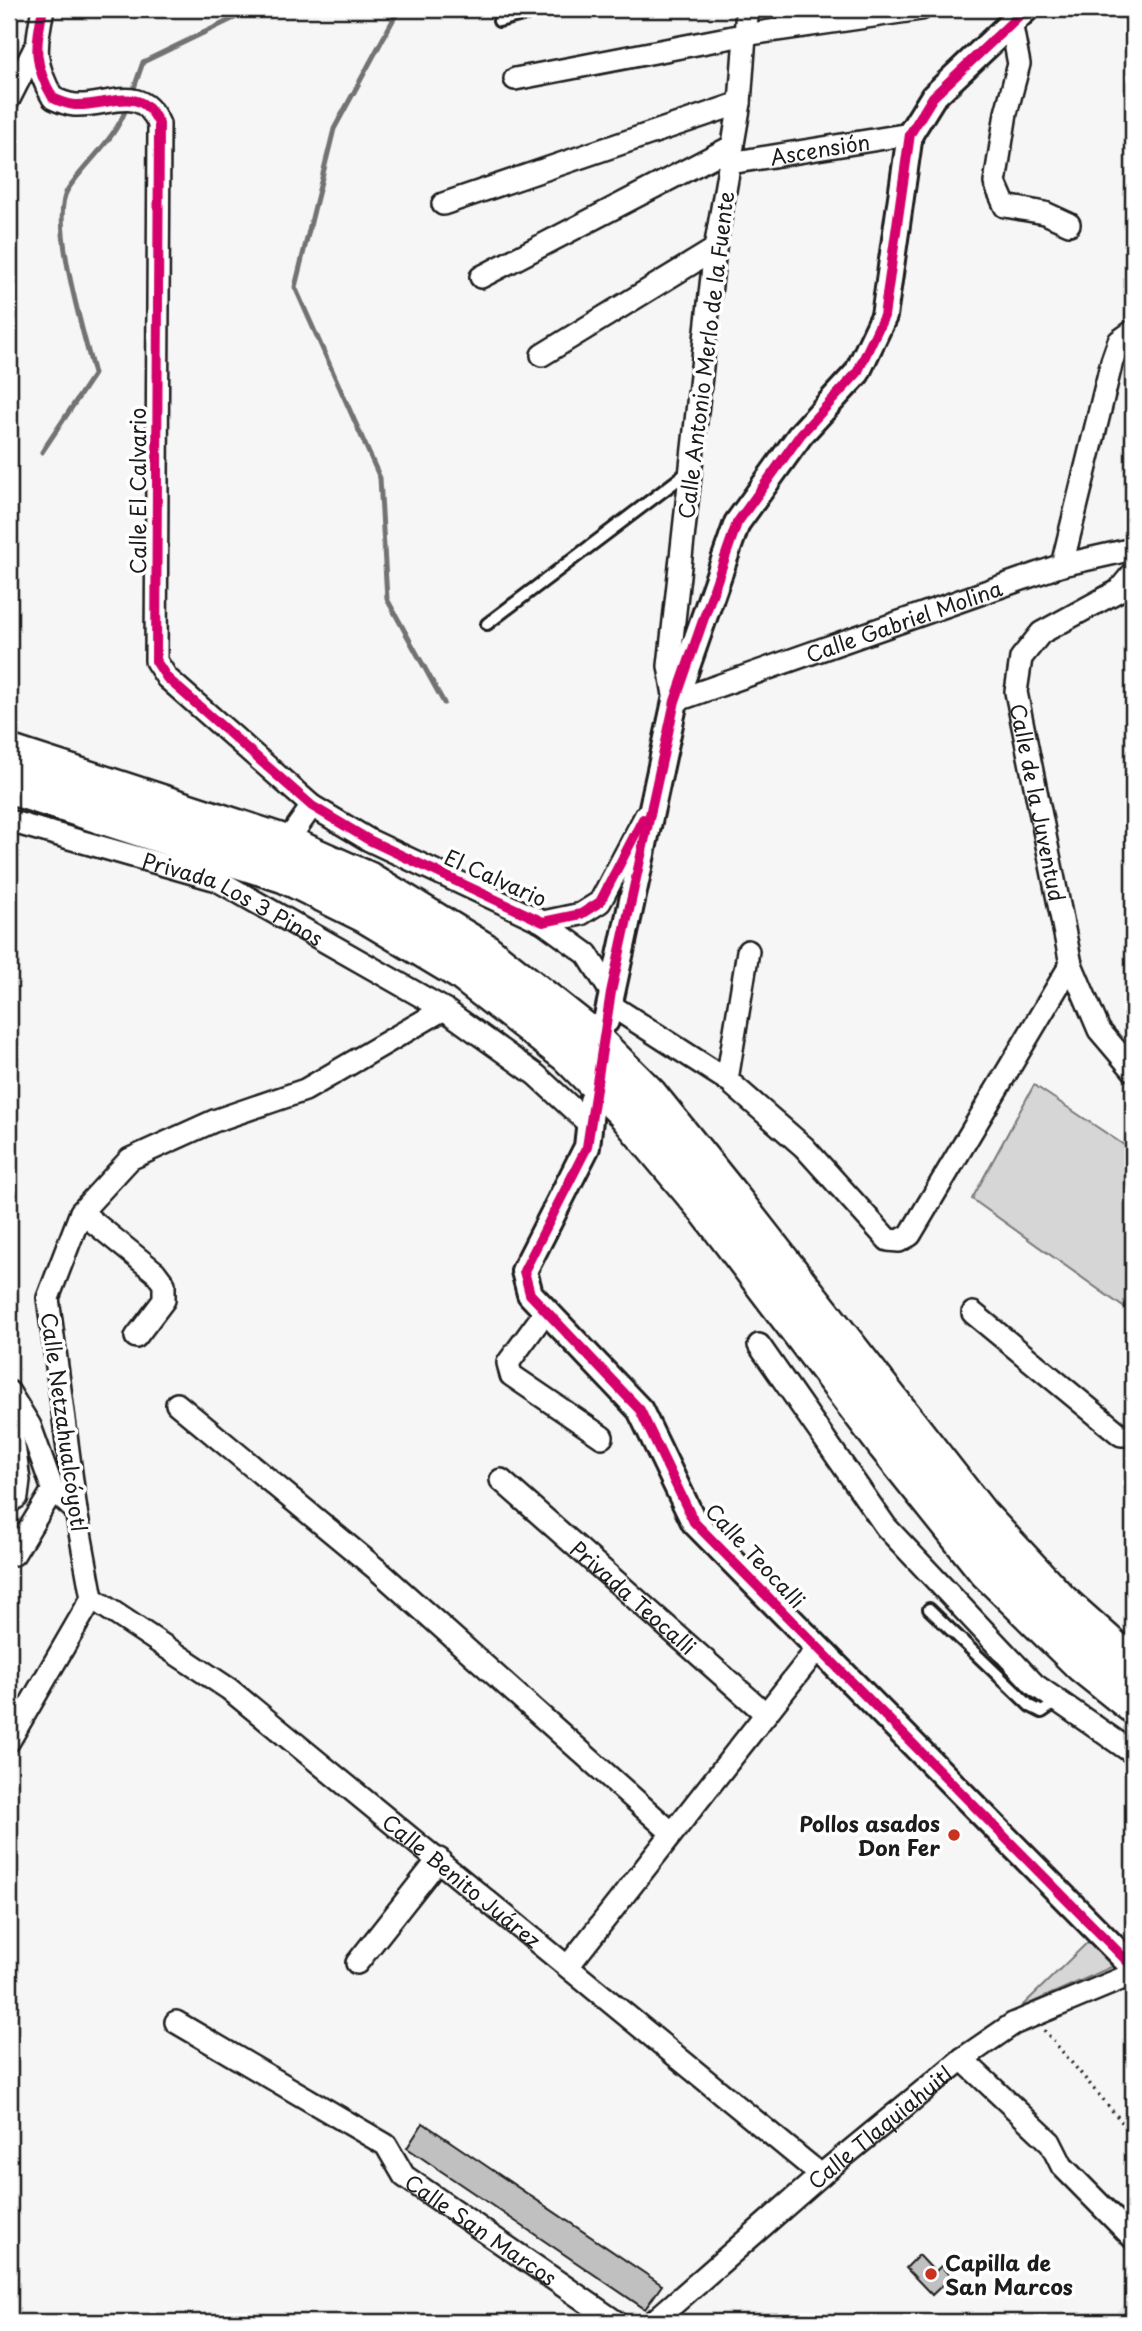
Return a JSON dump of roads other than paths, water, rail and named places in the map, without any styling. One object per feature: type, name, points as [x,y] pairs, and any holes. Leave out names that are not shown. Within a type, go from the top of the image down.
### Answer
[{"type":"highway","points":[[9,754],[285,844],[368,881],[483,951],[584,1032],[648,1095],[979,1515],[1060,1602],[1133,1667]]},
{"type":"highway","points":[[9,785],[285,874],[366,914],[461,971],[568,1054],[625,1112],[709,1211],[886,1444],[987,1570],[1083,1664],[1133,1704]]},
{"type":"street","points":[[9,99],[35,48],[43,9]]},
{"type":"street","name":"Calle Antonio Merlo de la Fuente","points":[[675,701],[669,666],[715,249],[740,103],[747,9]]},
{"type":"street","points":[[515,79],[743,35],[921,9]]},
{"type":"street","points":[[608,1006],[675,701],[737,523],[801,434],[857,373],[884,316],[910,134],[933,96],[1022,12]]},
{"type":"street","points":[[1022,12],[1019,64],[1006,113],[995,183],[1005,206],[1045,213],[1069,224]]},
{"type":"street","name":"Calle El Calvario","points":[[35,48],[42,80],[52,99],[74,105],[133,98],[152,109],[159,124],[156,661],[167,678],[312,806]]},
{"type":"street","points":[[443,204],[740,103]]},
{"type":"street","name":"Ascensión","points":[[481,278],[731,155],[910,134]]},
{"type":"street","points":[[542,355],[715,249]]},
{"type":"street","points":[[1062,565],[1112,361],[1119,341],[1133,331]]},
{"type":"street","name":"Calle Gabriel Molina","points":[[675,701],[1062,565],[1133,549]]},
{"type":"street","name":"Calle de la Juventud","points":[[1133,573],[1118,591],[1041,633],[1021,658],[1016,692],[1071,964],[1099,1030],[1133,1070]]},
{"type":"street","name":"El Calvario","points":[[312,806],[369,840],[543,922],[581,914],[600,902],[655,797]]},
{"type":"street","points":[[285,844],[312,806]]},
{"type":"street","name":"Privada Los 3 Pinos","points":[[9,821],[217,880],[444,1009],[591,1112]]},
{"type":"street","points":[[543,922],[587,954],[608,1006],[727,1080],[748,951]]},
{"type":"street","points":[[734,1086],[804,1147],[888,1240],[899,1241],[910,1235],[1071,964]]},
{"type":"street","name":"Calle Netzahualcóyotl","points":[[93,1598],[76,1511],[48,1298],[81,1212],[130,1159],[214,1121],[305,1090],[444,1009]]},
{"type":"street","name":"Calle Teocalli","points":[[591,1112],[587,1147],[524,1271],[530,1294],[640,1410],[694,1522],[1130,1978]]},
{"type":"street","points":[[81,1212],[155,1272],[164,1284],[164,1300],[136,1337]]},
{"type":"street","points":[[546,1311],[508,1363],[511,1375],[602,1437]]},
{"type":"street","points":[[973,1313],[1121,1435],[1133,1436]]},
{"type":"street","points":[[759,1345],[886,1527],[1035,1685],[1133,1753]]},
{"type":"street","points":[[9,1392],[30,1426],[53,1490],[76,1511]]},
{"type":"street","points":[[177,1404],[380,1572],[672,1833]]},
{"type":"street","points":[[9,1410],[19,1479],[17,1497],[9,1502]]},
{"type":"street","name":"Privada Teocalli","points":[[501,1480],[766,1714]]},
{"type":"street","points":[[14,1554],[53,1490]]},
{"type":"street","points":[[9,1741],[93,1598]]},
{"type":"street","name":"Calle Benito Juárez","points":[[93,1598],[229,1689],[569,1965],[821,2175]]},
{"type":"street","points":[[569,1965],[817,1649]]},
{"type":"street","points":[[357,1963],[439,1859]]},
{"type":"street","name":"Calle Tlaquiahuitl","points":[[653,2322],[821,2175],[962,2059],[1013,2024],[1130,1978]]},
{"type":"street","name":"Calle San Marcos","points":[[176,2022],[386,2145],[404,2176],[616,2322]]},
{"type":"street","points":[[962,2059],[1050,2142],[1062,2166],[1133,2238]]},
{"type":"lane","points":[[499,21],[546,9]]},
{"type":"lane","points":[[487,624],[690,470]]},
{"type":"lane","points":[[929,1609],[1030,1706],[1042,1712],[1058,1701]]},
{"type":"waterway","points":[[132,94],[143,62],[253,9]]},
{"type":"waterway","points":[[399,9],[334,129],[295,287],[380,478],[387,599],[444,703]]},
{"type":"waterway","points":[[42,452],[94,374],[70,279],[62,225],[63,204],[68,189],[109,139],[127,106]]},
{"type":"place","name":"Pollos asados Don Fer","points":[[954,1835]]},
{"type":"place","name":"Capilla de San Marcos","points":[[931,2274]]}]
